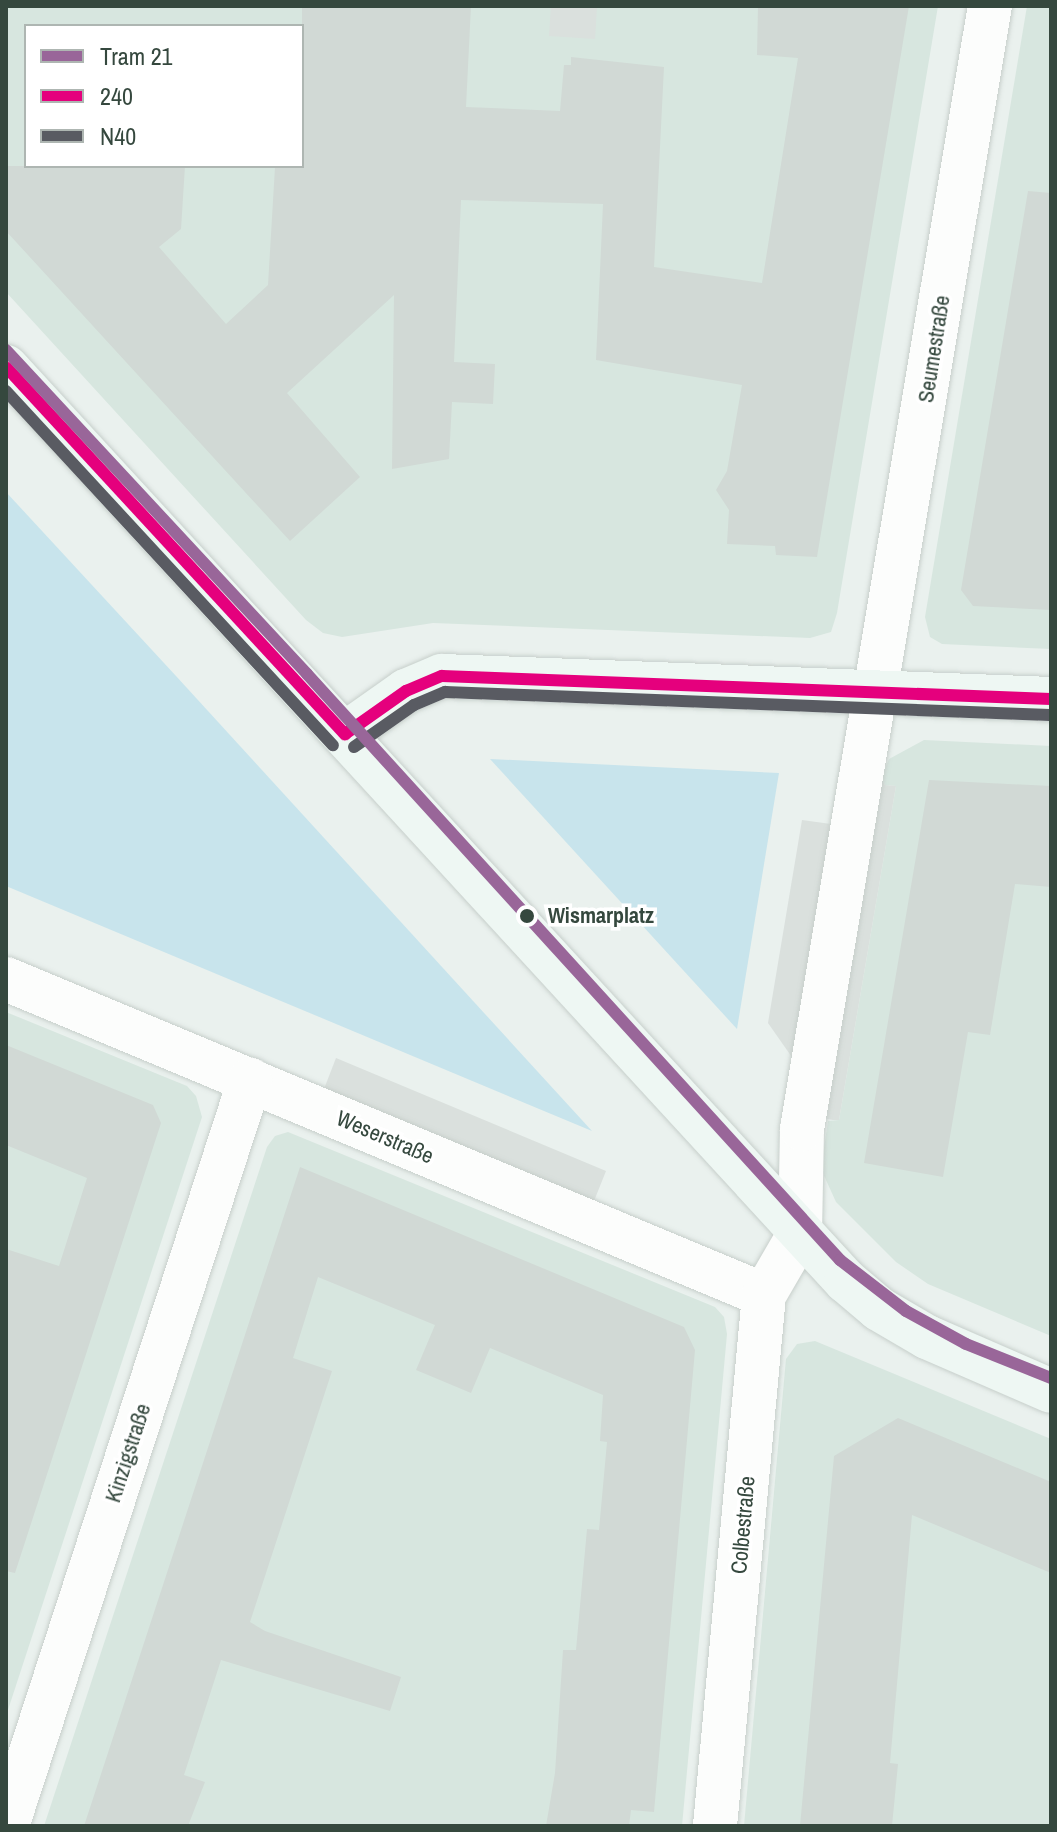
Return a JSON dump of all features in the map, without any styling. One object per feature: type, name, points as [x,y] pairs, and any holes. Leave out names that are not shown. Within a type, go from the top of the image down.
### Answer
[{"type":"street","name":"Seumestraße","points":[[877,691],[990,6]]},
{"type":"street","points":[[6,367],[846,1281],[879,1309],[962,1354],[1051,1391]]},
{"type":"street","points":[[345,734],[406,691],[442,676],[1051,699]]},
{"type":"street","points":[[800,1233],[799,1146],[877,691]]},
{"type":"street","name":"Weserstraße","points":[[6,979],[764,1295]]},
{"type":"street","name":"Kinzigstraße","points":[[7,1826],[250,1080]]},
{"type":"street","name":"Colbestraße","points":[[715,1826],[764,1295],[800,1233]]},
{"type":"shaded area","points":[[6,6],[938,6],[837,613],[831,632],[810,638],[433,623],[342,637],[323,633],[306,620],[6,292]]},
{"type":"shaded area","points":[[551,6],[597,6],[595,39],[549,36]]},
{"type":"shaded area","points":[[1027,6],[1051,6],[1051,649],[942,644],[930,637],[925,617]]},
{"type":"shaded area","points":[[6,492],[176,676],[592,1131],[6,886]]},
{"type":"shaded area","points":[[924,740],[1051,746],[1051,1336],[928,1284],[896,1262],[836,1202],[821,1169],[828,1121],[839,1120],[896,786],[885,785],[881,778],[889,759]]},
{"type":"shaded area","name":"Wismarplatz","points":[[490,759],[779,773],[737,1029]]},
{"type":"shaded area","points":[[881,778],[885,785],[896,786],[839,1120],[833,1120],[823,1118]]},
{"type":"shaded area","points":[[802,820],[831,824],[796,1063],[768,1023]]},
{"type":"shaded area","points":[[6,1012],[187,1086],[196,1096],[202,1117],[6,1716]]},
{"type":"shaded area","points":[[336,1058],[606,1171],[594,1201],[324,1089]]},
{"type":"shaded area","points":[[288,1132],[715,1307],[724,1317],[727,1334],[682,1826],[44,1826],[267,1147],[275,1136]]},
{"type":"shaded area","points":[[815,1341],[1051,1439],[1051,1826],[744,1826],[786,1359],[797,1344]]},
{"type":"building","points":[[302,6],[471,6],[466,107],[560,111],[564,65],[571,65],[571,57],[664,67],[654,267],[762,283],[798,58],[757,55],[758,6],[909,6],[817,557],[776,555],[775,546],[727,544],[729,510],[716,490],[727,471],[742,385],[596,360],[603,204],[461,200],[454,362],[495,364],[493,404],[452,402],[449,459],[392,469],[394,295],[287,393],[360,477],[290,541],[6,231],[6,166],[185,168],[181,229],[159,247],[226,324],[268,285],[275,168],[304,168]]},
{"type":"building","points":[[1028,191],[1051,193],[1051,610],[973,606],[961,590]]},
{"type":"building","points":[[929,780],[1051,786],[1051,887],[1015,884],[990,1035],[968,1032],[943,1177],[864,1163]]},
{"type":"building","points":[[6,1045],[153,1105],[161,1123],[15,1573],[6,1571],[6,1249],[59,1266],[87,1178],[6,1145]]},
{"type":"building","points":[[300,1167],[684,1327],[695,1350],[654,1812],[631,1810],[629,1826],[546,1826],[555,1773],[563,1650],[576,1650],[587,1529],[599,1530],[607,1442],[600,1441],[603,1395],[490,1348],[471,1393],[416,1370],[435,1325],[318,1277],[293,1358],[332,1371],[250,1622],[265,1631],[401,1677],[390,1711],[221,1660],[184,1775],[205,1782],[188,1826],[84,1826]]},
{"type":"building","points":[[898,1418],[1051,1482],[1051,1573],[912,1515],[890,1763],[898,1764],[892,1826],[800,1826],[834,1456]]},
{"type":"tram line","name":"21","points":[[6,350],[307,674],[840,1260],[906,1311],[966,1344],[1051,1378]]},
{"type":"transit line","name":"240","points":[[6,367],[345,734]]},
{"type":"transit line","name":"N40","points":[[6,391],[333,745]]},
{"type":"transit line","name":"240","points":[[345,734],[406,691],[442,676],[1051,699]]},
{"type":"transit line","name":"N40","points":[[354,747],[414,705],[445,692],[1050,715]]},
{"type":"place","name":"Wismarplatz","points":[[527,916]]}]
